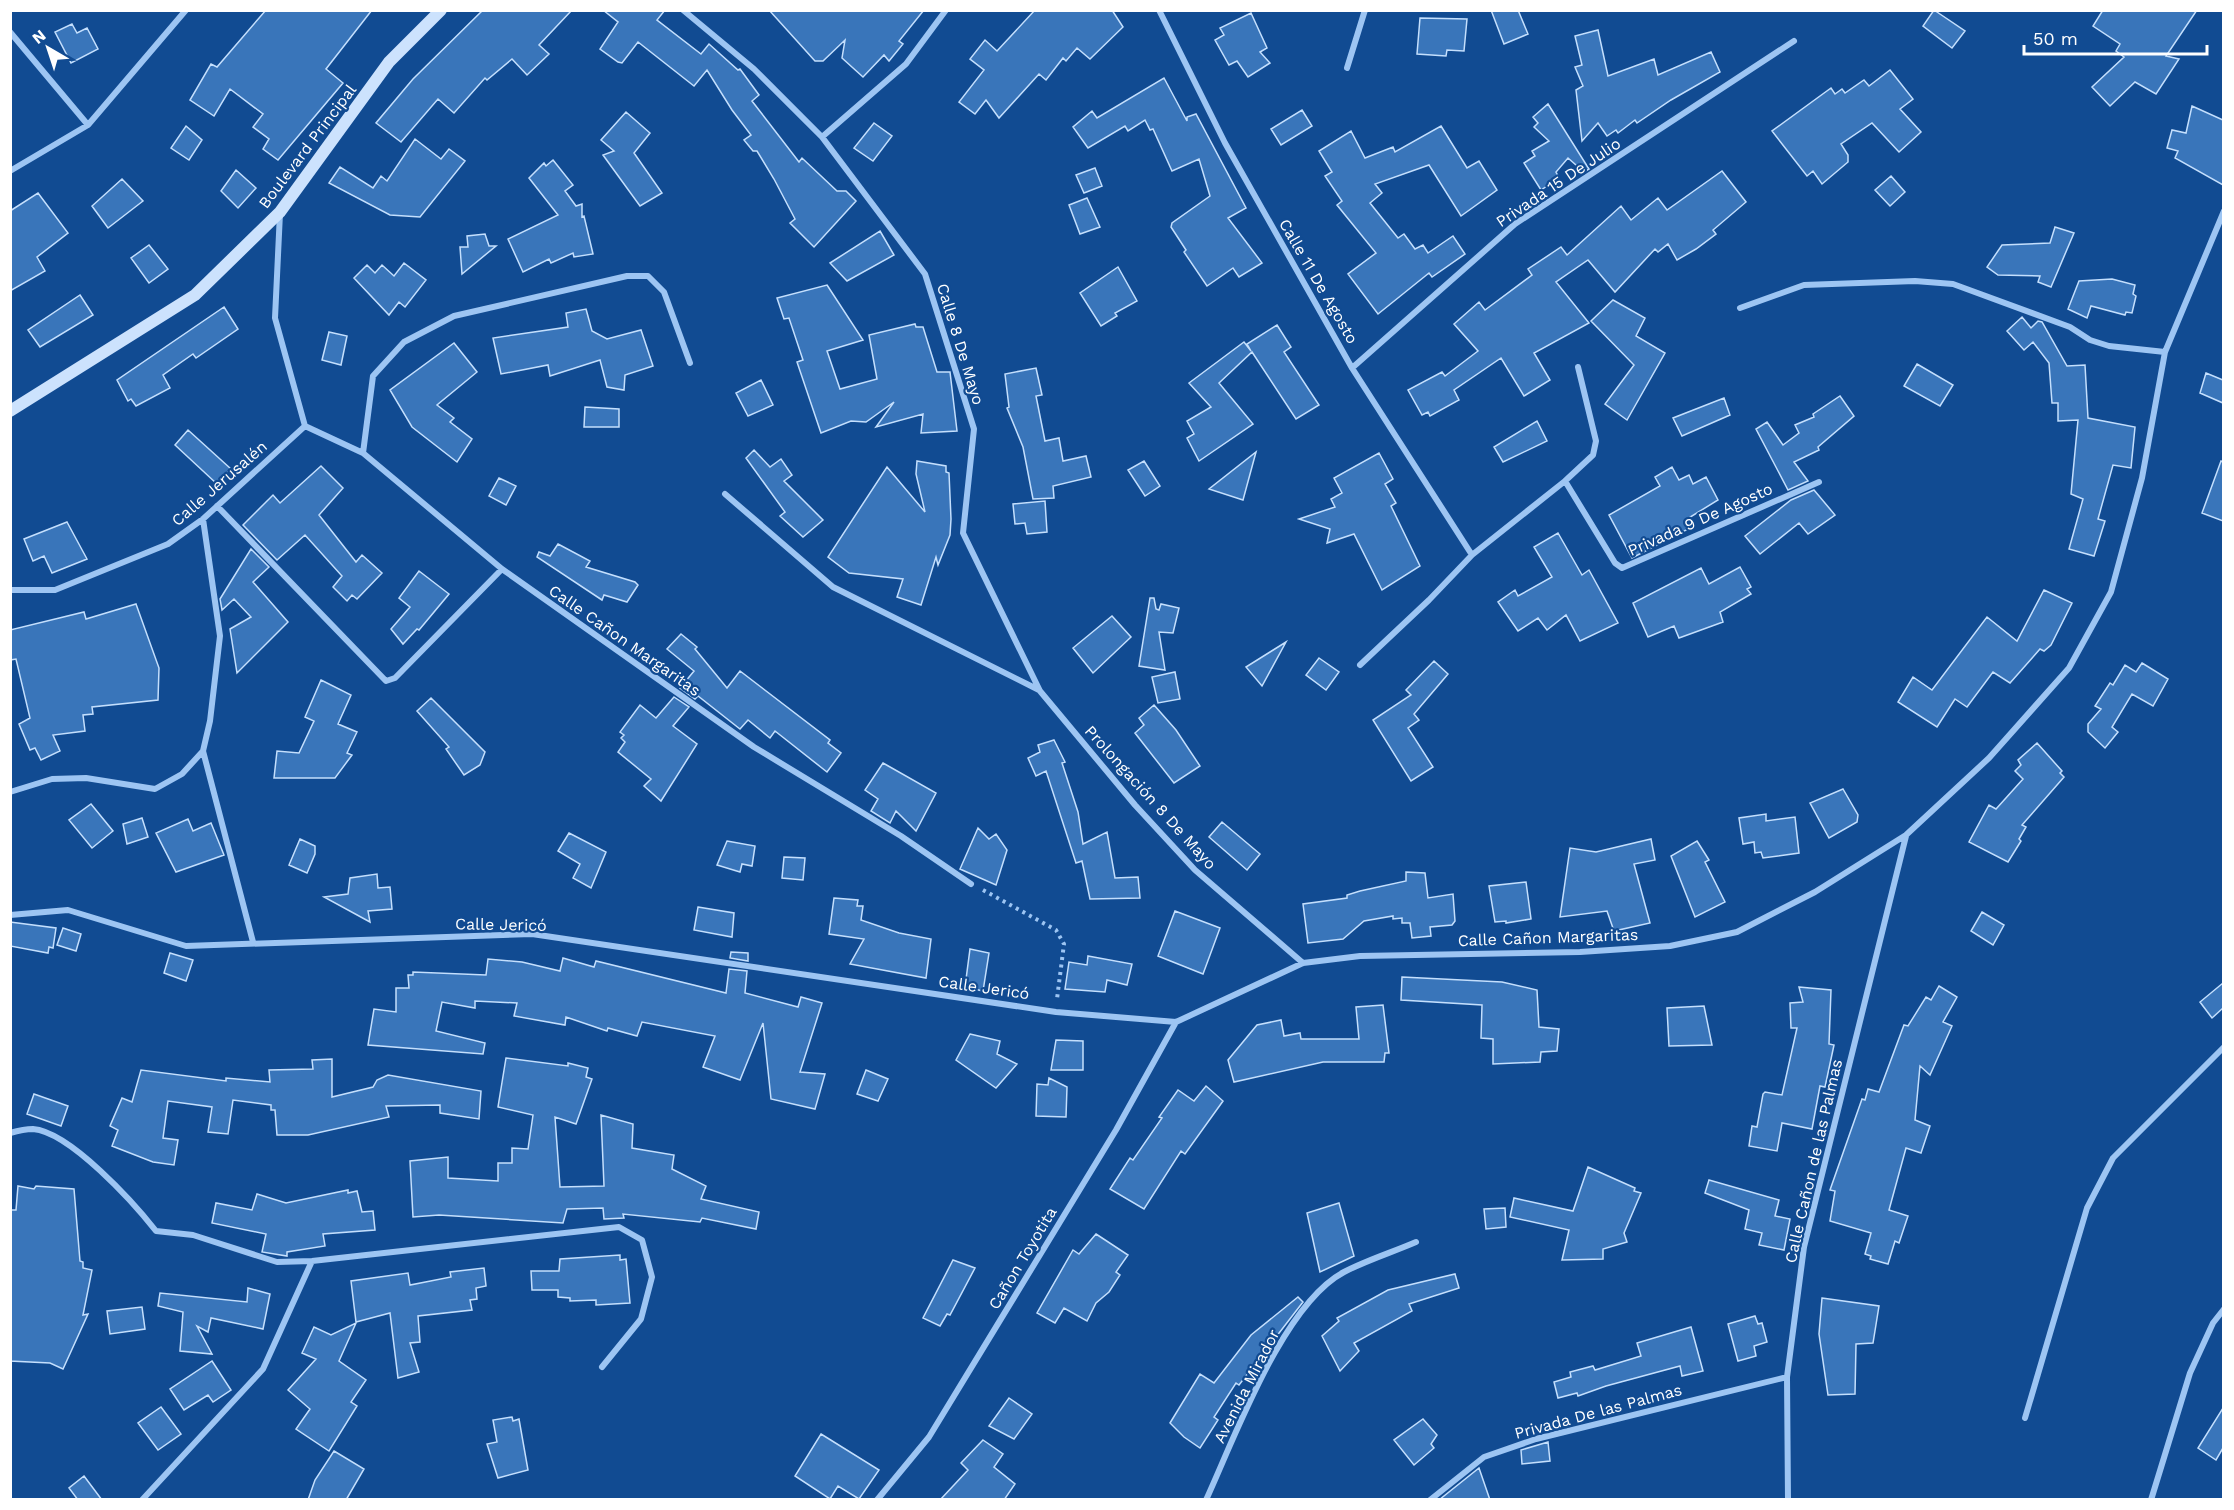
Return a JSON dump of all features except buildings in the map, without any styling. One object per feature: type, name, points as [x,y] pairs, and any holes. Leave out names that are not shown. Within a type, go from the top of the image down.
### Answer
[{"type":"street","points":[[10,171],[88,125],[186,10]]},
{"type":"street","name":"Boulevard Principal","points":[[10,411],[195,295],[280,212],[389,62],[441,10]]},
{"type":"street","name":"Calle 8 De Mayo","points":[[683,10],[754,69],[822,137],[925,274],[974,429],[963,532],[1040,691]]},
{"type":"street","points":[[822,137],[906,64],[946,10]]},
{"type":"street","name":"Calle 11 De Agosto","points":[[1159,10],[1225,143],[1352,368],[1472,555]]},
{"type":"street","points":[[1347,68],[1365,10]]},
{"type":"street","points":[[10,32],[88,125]]},
{"type":"street","name":"Privada 15 De Julio","points":[[1352,368],[1515,225],[1794,40]]},
{"type":"street","name":"Calle Cañon Margaritas","points":[[1176,1022],[1303,963],[1360,956],[1602,951],[1670,946],[1737,932],[1815,892],[1906,835],[1989,758],[2069,668],[2110,592],[2142,478],[2164,352],[2223,211]]},
{"type":"street","points":[[280,212],[275,318],[305,426]]},
{"type":"street","points":[[363,453],[373,376],[404,342],[454,316],[627,276],[648,276],[664,292],[690,363]]},
{"type":"street","points":[[1740,308],[1804,285],[1914,281],[1953,284],[2070,327],[2090,340],[2109,346],[2164,352]]},
{"type":"street","points":[[1360,665],[1429,600],[1472,555],[1565,482],[1593,455],[1596,441],[1578,367]]},
{"type":"street","name":"Calle Cañon Margaritas","points":[[305,426],[363,453],[502,569],[753,747],[901,836],[971,884]]},
{"type":"street","name":"Calle Jerusalén","points":[[10,590],[55,590],[168,544],[203,519],[305,426]]},
{"type":"street","name":"Privada 9 De Agosto","points":[[1565,482],[1615,563],[1622,568],[1819,482]]},
{"type":"street","points":[[725,494],[833,587],[1040,691]]},
{"type":"street","points":[[217,506],[386,681],[395,678],[502,569]]},
{"type":"street","points":[[203,519],[220,636],[210,721],[203,751],[253,942]]},
{"type":"street","name":"Prolongación 8 De Mayo","points":[[1040,691],[1135,805],[1195,870],[1303,963]]},
{"type":"street","points":[[10,792],[52,779],[86,778],[155,789],[182,774],[203,751]]},
{"type":"street","name":"Calle Cañon de las Palmas","points":[[1788,1500],[1787,1377],[1804,1247],[1906,835]]},
{"type":"street","name":"Calle Jericó","points":[[10,915],[68,910],[186,946],[532,934],[1056,1012],[1176,1022]]},
{"type":"street","name":"Cañon Toyotita","points":[[877,1500],[929,1437],[1116,1130],[1176,1022]]},
{"type":"street","points":[[2025,1418],[2087,1208],[2113,1158],[2223,1047]]},
{"type":"street","points":[[10,1133],[34,1129],[59,1140],[82,1155],[141,1213],[156,1231],[193,1235],[277,1262],[312,1261],[620,1227],[642,1240],[652,1277],[641,1319],[602,1367]]},
{"type":"street","name":"Avenida Mirador","points":[[1206,1500],[1267,1367],[1302,1309],[1342,1272],[1416,1242]]},
{"type":"street","points":[[142,1500],[263,1369],[312,1261]]},
{"type":"street","points":[[2151,1500],[2190,1373],[2213,1323],[2223,1309]]},
{"type":"street","name":"Privada De las Palmas","points":[[1430,1500],[1484,1457],[1536,1439],[1787,1377]]},
{"type":"path","points":[[971,884],[1056,930],[1060,935],[1064,944],[1056,1012]]}]
